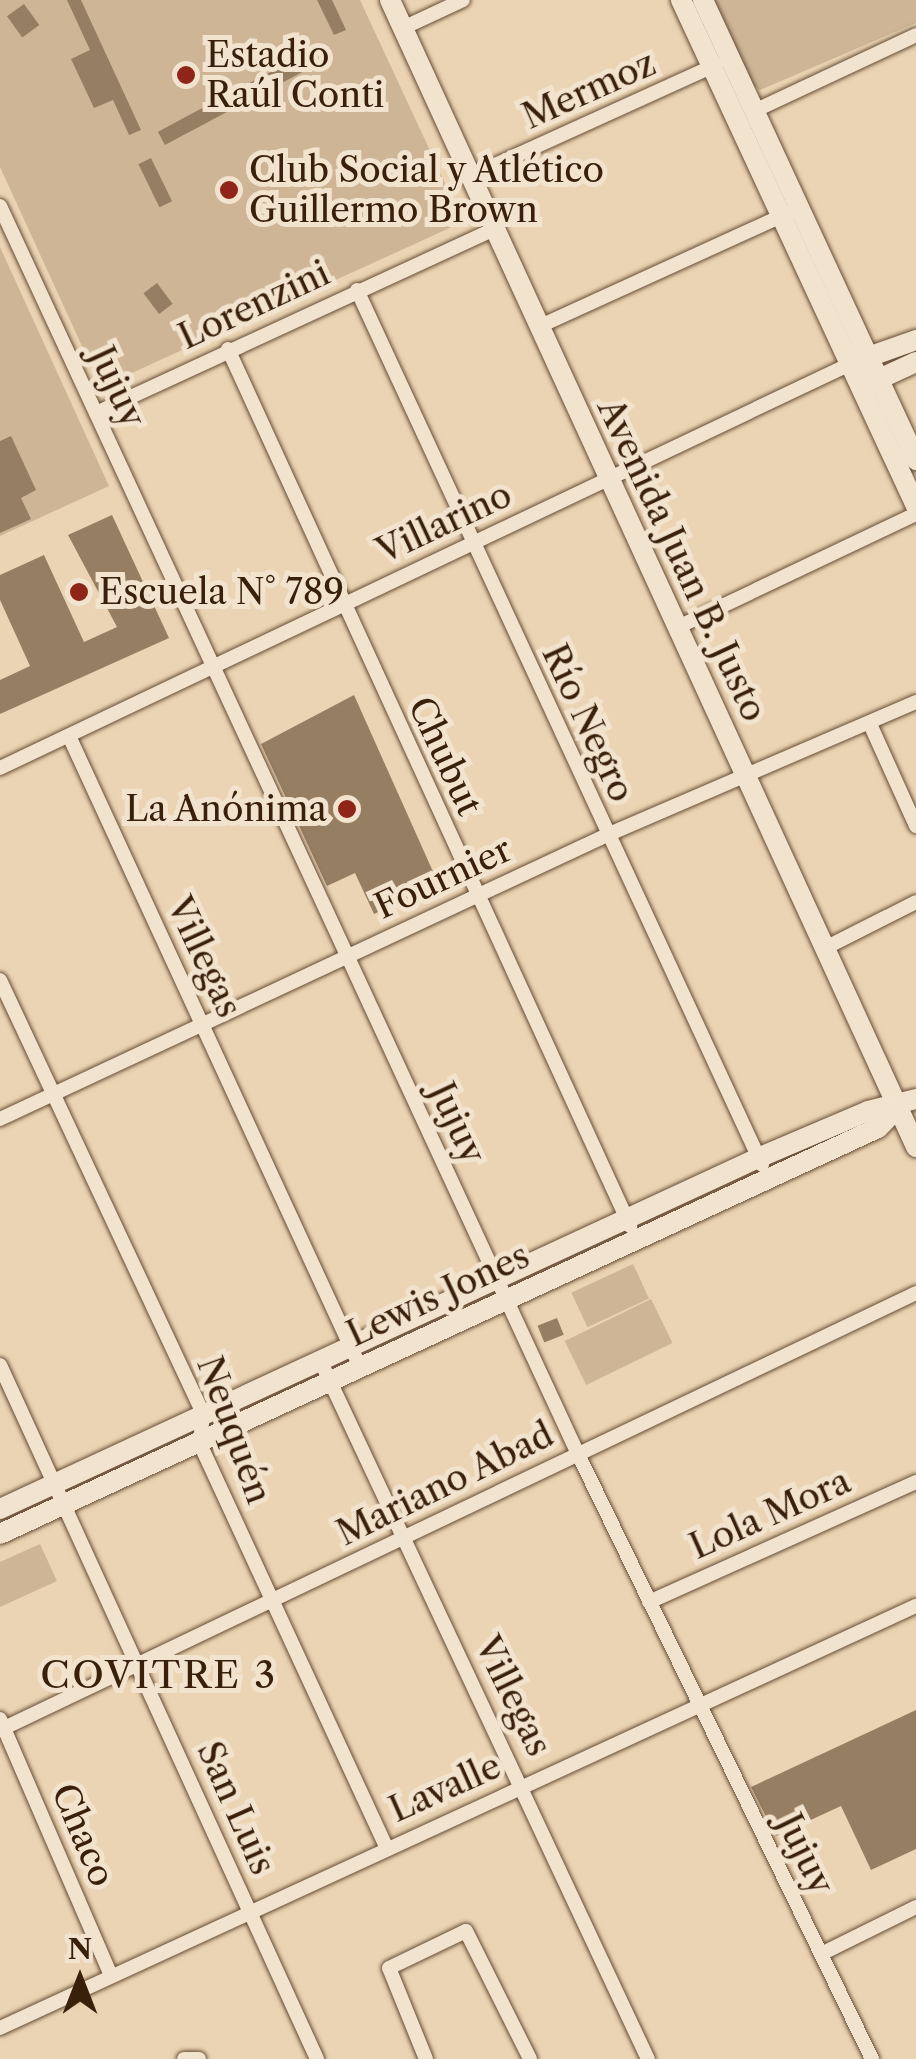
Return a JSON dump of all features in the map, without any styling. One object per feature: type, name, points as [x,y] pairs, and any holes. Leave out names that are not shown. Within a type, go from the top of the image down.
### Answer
[{"type":"main road","name":"Avenida Juan B. Justo","points":[[390,0],[748,780],[907,1103],[916,1147]]},
{"type":"main road","points":[[681,0],[754,110],[789,212]]},
{"type":"main road","points":[[703,0],[721,63],[870,383],[916,506]]},
{"type":"main road","name":"Villarino","points":[[859,360],[916,340]]},
{"type":"main road","points":[[870,383],[916,362]]},
{"type":"main road","points":[[870,383],[916,460]]},
{"type":"main road","name":"Lewis Jones","points":[[355,1358],[497,1279],[758,1158],[868,1110],[907,1103]]},
{"type":"main road","name":"Lewis Jones","points":[[0,1509],[203,1414],[507,1299],[878,1128],[907,1103]]},
{"type":"main road","name":"Lewis Jones","points":[[0,1534],[200,1444],[325,1371]]},
{"type":"street","points":[[403,28],[463,0]]},
{"type":"street","points":[[754,110],[916,35]]},
{"type":"street","name":"Mermoz","points":[[472,176],[721,63]]},
{"type":"street","name":"Jujuy","points":[[0,206],[577,1452],[872,2059]]},
{"type":"street","points":[[538,327],[789,212]]},
{"type":"street","name":"Lorenzini","points":[[96,414],[228,349],[494,229]]},
{"type":"street","name":"Río Negro","points":[[357,290],[472,547],[769,1179]]},
{"type":"street","name":"Chubut","points":[[228,349],[636,1241]]},
{"type":"street","name":"Villarino","points":[[0,768],[472,547],[607,476],[859,360]]},
{"type":"street","points":[[678,627],[916,514]]},
{"type":"street","name":"Fournier","points":[[0,1119],[607,835],[748,780],[916,702]]},
{"type":"street","points":[[870,724],[916,826]]},
{"type":"street","name":"Villegas","points":[[69,736],[355,1358]]},
{"type":"street","points":[[829,946],[916,902]]},
{"type":"street","name":"Neuquén","points":[[0,980],[203,1414],[200,1444],[386,1848]]},
{"type":"street","name":"Mariano Abad","points":[[1,1726],[406,1540],[577,1452],[916,1293]]},
{"type":"street","name":"San Luis","points":[[0,1364],[317,2059]]},
{"type":"street","name":"Villegas","points":[[325,1371],[522,1786],[646,2059]]},
{"type":"street","name":"Lola Mora","points":[[649,1602],[916,1482]]},
{"type":"street","name":"Lavalle","points":[[0,2028],[916,1606]]},
{"type":"street","name":"Chaco","points":[[1,1726],[111,1976]]},
{"type":"street","points":[[821,1954],[916,1907]]},
{"type":"street","points":[[426,2059],[389,1968],[466,1931],[530,2059]]},
{"type":"street","points":[[184,2059],[198,2058]]},
{"type":"shaded area","name":"Club Social y Atlético Guillermo Brown","points":[[0,0],[360,0],[459,213],[454,226],[110,383],[101,366],[92,368],[0,167]]},
{"type":"shaded area","points":[[712,0],[916,0],[916,23],[760,90],[750,83]]},
{"type":"shaded area","points":[[0,247],[109,486],[0,536]]},
{"type":"shaded area","points":[[633,1264],[649,1298],[587,1327],[571,1293]]},
{"type":"shaded area","points":[[651,1299],[672,1343],[586,1385],[565,1341]]},
{"type":"shaded area","points":[[40,1544],[57,1581],[0,1607],[0,1562]]},
{"type":"building","points":[[67,0],[81,0],[141,130],[129,135],[113,100],[94,108],[71,59],[90,50]]},
{"type":"building","points":[[317,0],[332,0],[346,30],[334,35]]},
{"type":"building","points":[[24,4],[39,25],[22,37],[7,16]]},
{"type":"building","points":[[323,44],[330,57],[165,145],[158,132]]},
{"type":"building","points":[[151,158],[172,201],[159,207],[138,164]]},
{"type":"building","points":[[157,283],[173,304],[159,314],[143,293]]},
{"type":"building","points":[[11,436],[36,490],[21,498],[31,519],[0,533],[0,441]]},
{"type":"building","name":"Escuela N° 789","points":[[112,515],[169,638],[0,714],[0,680],[30,666],[0,600],[0,575],[44,555],[84,642],[117,627],[68,535]]},
{"type":"building","name":"La Anónima","points":[[354,695],[435,876],[431,888],[374,914],[355,873],[327,886],[261,744]]},
{"type":"building","points":[[557,1318],[564,1335],[544,1343],[538,1326]]},
{"type":"building","points":[[916,1710],[916,1849],[871,1870],[841,1806],[776,1836],[751,1787]]},
{"type":"place","name":"Estadio Raúl Conti","points":[[186,75]]},
{"type":"place","name":"Club Social y Atlético Guillermo Brown","points":[[229,190]]},
{"type":"place","name":"Escuela N° 789","points":[[79,592]]},
{"type":"place","name":"La Anónima","points":[[347,809]]},
{"type":"district","name":"COVITRE 3","points":[[159,1675]]}]
